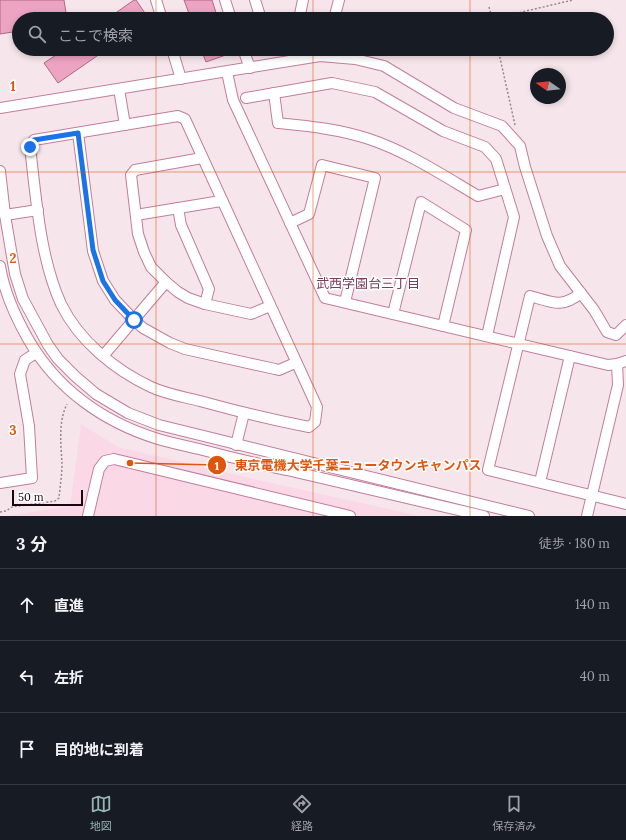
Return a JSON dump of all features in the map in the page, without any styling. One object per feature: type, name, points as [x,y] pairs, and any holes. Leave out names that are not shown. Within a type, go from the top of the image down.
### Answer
[{"type":"street","points":[[156,0],[160,12]]},
{"type":"street","points":[[225,0],[229,12]]},
{"type":"street","points":[[255,0],[259,12]]},
{"type":"street","points":[[300,12],[303,0]]},
{"type":"street","points":[[336,12],[339,0]]},
{"type":"street","points":[[174,56],[181,79]]},
{"type":"street","points":[[246,56],[250,68]]},
{"type":"street","points":[[0,108],[227,72],[311,56]]},
{"type":"street","points":[[340,56],[384,66],[454,108],[502,126],[520,146],[525,167],[547,236],[560,266],[594,310],[607,332],[616,335],[626,325]]},
{"type":"street","points":[[227,72],[233,100],[325,298],[608,365],[622,362],[587,516]]},
{"type":"street","points":[[246,98],[332,83],[375,92],[443,131],[485,147],[496,159],[514,217],[487,336]]},
{"type":"street","points":[[119,89],[125,125]]},
{"type":"street","points":[[274,93],[278,123],[328,128],[369,139],[397,150],[478,196],[505,189]]},
{"type":"street","points":[[178,116],[185,119],[316,407],[315,422],[309,427],[244,413],[152,388],[115,366],[88,342],[73,324],[61,304],[46,257],[30,147],[34,140],[125,125],[178,116]]},
{"type":"street","points":[[78,133],[93,250],[103,281],[115,300],[143,328],[170,343],[185,348],[279,370],[295,363]]},
{"type":"street","points":[[202,158],[135,170],[131,175],[138,234],[144,252],[151,267],[166,282],[188,298],[205,304],[251,314],[270,306]]},
{"type":"street","points":[[290,223],[309,214],[322,165],[375,178],[345,302]]},
{"type":"street","points":[[0,171],[5,215],[15,274],[23,298],[48,345],[58,359],[75,376],[110,403],[143,420],[236,445],[529,516]]},
{"type":"street","points":[[136,215],[221,201]]},
{"type":"street","points":[[393,314],[421,202],[466,230],[443,326]]},
{"type":"street","points":[[178,208],[181,224],[209,289],[205,304]]},
{"type":"street","points":[[5,215],[38,210]]},
{"type":"street","points":[[0,266],[10,303],[36,353],[49,370],[77,398],[102,415],[124,426],[158,439],[484,516]]},
{"type":"street","points":[[103,356],[166,282]]},
{"type":"street","points":[[581,293],[572,301],[560,304],[530,296],[488,470],[626,504]]},
{"type":"street","points":[[0,483],[32,478],[29,426],[20,374],[24,360],[36,353]]},
{"type":"street","points":[[540,482],[570,356]]},
{"type":"street","points":[[236,445],[244,413]]},
{"type":"street","points":[[88,516],[99,469],[105,461],[114,459],[350,516]]},
{"type":"path","points":[[522,12],[574,0]]},
{"type":"path","points":[[489,7],[490,12]]},
{"type":"path","points":[[500,56],[520,146]]},
{"type":"path","points":[[0,512],[6,511],[12,507],[55,501],[59,498],[62,464],[61,449],[63,412],[67,404]]},
{"type":"shaded area","points":[[81,424],[118,447],[420,516],[7,516],[70,506]]},
{"type":"building","points":[[0,0],[64,0],[66,12],[12,12],[12,32],[0,34]]},
{"type":"building","points":[[136,0],[144,12],[117,12]]},
{"type":"building","points":[[184,0],[212,0],[216,12],[188,12]]},
{"type":"building","points":[[54,56],[97,56],[58,83],[44,63]]},
{"type":"building","points":[[204,56],[223,56],[206,62]]},
{"type":"place","name":"東京電機大学千葉ニュータウンキャンパス","points":[[130,463]]},
{"type":"district","name":"武西学園台三丁目","points":[[368,283]]},
{"type":"route","points":[[30,147],[34,140],[78,133],[93,250],[103,281],[115,300],[134,320]]}]
